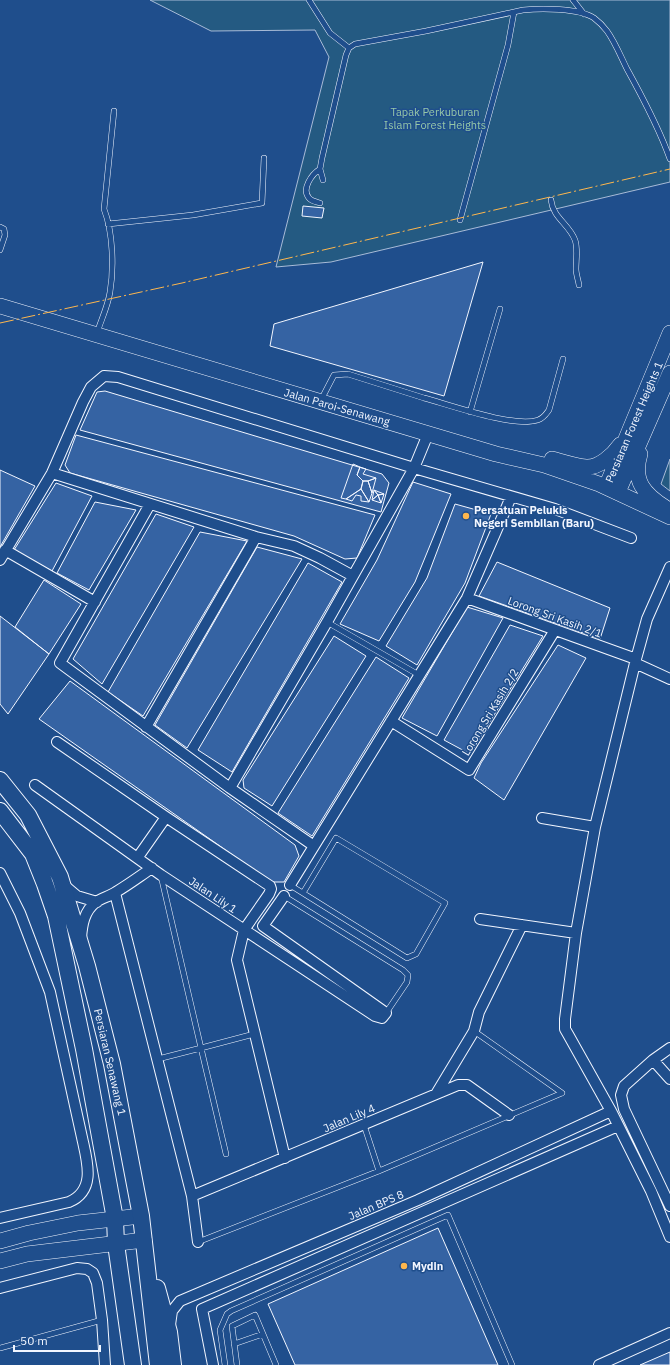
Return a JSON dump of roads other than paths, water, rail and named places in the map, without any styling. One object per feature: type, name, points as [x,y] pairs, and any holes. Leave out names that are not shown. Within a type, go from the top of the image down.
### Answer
[{"type":"main road","name":"Jalan Paroi-Senawang","points":[[0,306],[320,403],[496,454],[544,464],[612,490],[670,517]]},
{"type":"main road","name":"Persiaran Forest Heights 1","points":[[612,490],[630,430],[670,333]]},
{"type":"main road","name":"Persiaran Forest Heights 1","points":[[612,490],[656,406],[670,373]]},
{"type":"main road","points":[[656,406],[637,466],[638,476],[644,490],[670,511]]},
{"type":"main road","points":[[496,454],[525,453],[587,467],[593,466],[608,459],[630,430]]},
{"type":"main road","name":"Persiaran Senawang 1","points":[[0,780],[28,815],[45,845],[64,885],[81,944],[112,1064],[141,1216],[158,1365]]},
{"type":"main road","name":"Persiaran Senawang 1","points":[[0,811],[33,854],[56,916],[84,1049],[115,1219],[116,1244],[133,1365]]},
{"type":"main road","points":[[0,1241],[78,1223],[141,1216]]},
{"type":"main road","points":[[0,1261],[27,1254],[144,1240],[169,1332],[173,1365]]},
{"type":"street","points":[[0,560],[52,473],[91,387],[104,376],[118,377],[414,468],[555,509],[631,538]]},
{"type":"street","points":[[230,788],[327,622],[414,468],[428,434]]},
{"type":"street","points":[[52,473],[256,537],[294,546],[353,576]]},
{"type":"street","points":[[290,886],[467,598],[511,496]]},
{"type":"street","points":[[150,504],[60,663],[230,788],[314,846]]},
{"type":"street","points":[[146,727],[256,537]]},
{"type":"street","points":[[6,550],[95,602]]},
{"type":"street","points":[[670,567],[647,619],[595,827],[576,933],[565,1020],[565,1029],[611,1111],[651,1191],[670,1237]]},
{"type":"street","name":"Lorong Sri Kasih 2/1","points":[[467,598],[636,661],[670,679]]},
{"type":"street","name":"Lorong Sri Kasih 2/2","points":[[391,721],[469,770],[555,630]]},
{"type":"street","points":[[58,742],[166,817],[270,886],[271,889],[269,894],[244,930],[237,960],[285,1158]]},
{"type":"street","name":"Jalan Lily 1","points":[[35,785],[161,875],[244,930],[375,1016],[384,1015]]},
{"type":"street","points":[[138,858],[166,817]]},
{"type":"street","points":[[542,818],[595,827]]},
{"type":"street","points":[[81,944],[82,925],[90,908],[97,902],[115,893],[152,868]]},
{"type":"street","points":[[0,873],[20,913],[50,992],[84,1142],[88,1178],[82,1194],[76,1200],[0,1218]]},
{"type":"street","points":[[64,885],[77,896],[97,902]]},
{"type":"street","points":[[115,893],[192,1196],[198,1242]]},
{"type":"street","points":[[284,896],[263,926],[384,1015]]},
{"type":"street","points":[[480,919],[576,933]]},
{"type":"street","points":[[436,1094],[474,1031],[479,1012],[522,925]]},
{"type":"street","points":[[670,1048],[624,1086],[621,1095],[624,1110],[670,1206]]},
{"type":"street","points":[[654,1060],[670,1079]]},
{"type":"street","name":"Jalan Lily 4","points":[[192,1196],[458,1085],[467,1085],[509,1115]]},
{"type":"street","name":"Jalan BPS 8","points":[[169,1332],[172,1311],[180,1301],[418,1200],[611,1111]]},
{"type":"street","points":[[212,1365],[202,1309],[618,1126]]},
{"type":"street","points":[[0,1288],[77,1268],[87,1269],[93,1273],[97,1283],[102,1320],[105,1365]]},
{"type":"street","points":[[599,1365],[670,1332]]},
{"type":"lane","points":[[309,0],[330,33],[349,48]]},
{"type":"lane","points":[[573,0],[584,14]]},
{"type":"lane","points":[[323,180],[320,169],[346,55],[349,48],[355,44],[426,31],[514,12],[537,9],[565,10],[584,14],[594,18],[607,30],[653,118],[670,159]]},
{"type":"lane","points":[[460,220],[508,45],[514,12]]},
{"type":"lane","points":[[96,336],[110,292],[112,254],[108,224],[104,209],[114,111]]},
{"type":"lane","points":[[108,224],[193,215],[262,203],[264,158]]},
{"type":"lane","points":[[320,169],[310,179],[306,188],[306,193],[310,200],[320,203]]},
{"type":"lane","points":[[551,200],[552,208],[567,226],[576,241],[576,270],[579,285]]},
{"type":"lane","points":[[0,227],[4,229],[5,235],[0,250]]},
{"type":"lane","points":[[470,412],[500,309]]},
{"type":"lane","points":[[320,403],[334,375],[348,374],[470,412],[522,422],[539,420],[545,416],[549,410],[563,359]]},
{"type":"lane","points":[[327,622],[419,675]]},
{"type":"lane","points":[[290,886],[407,958],[416,954],[445,902],[336,838],[303,893]]},
{"type":"lane","points":[[161,875],[226,1154]]},
{"type":"lane","points":[[284,896],[403,970],[408,975],[407,982],[384,1015]]},
{"type":"lane","points":[[198,1242],[379,1171],[562,1092],[474,1031]]},
{"type":"lane","points":[[158,1059],[254,1034]]},
{"type":"lane","points":[[364,1124],[379,1171]]},
{"type":"lane","points":[[225,1365],[220,1330],[227,1314],[231,1311],[448,1215],[512,1365]]},
{"type":"lane","points":[[237,1365],[232,1326],[255,1315],[276,1365]]},
{"type":"lane","points":[[0,1348],[102,1320]]},
{"type":"lane","points":[[234,1344],[263,1334]]},
{"type":"place","name":"Persatuan Pelukis Negeri Sembilan (Baru)","points":[[466,516]]},
{"type":"place","name":"Mydin","points":[[404,1266]]},
{"type":"park label","name":"Tapak Perkuburan Islam Forest Heights","points":[[435,118]]}]
